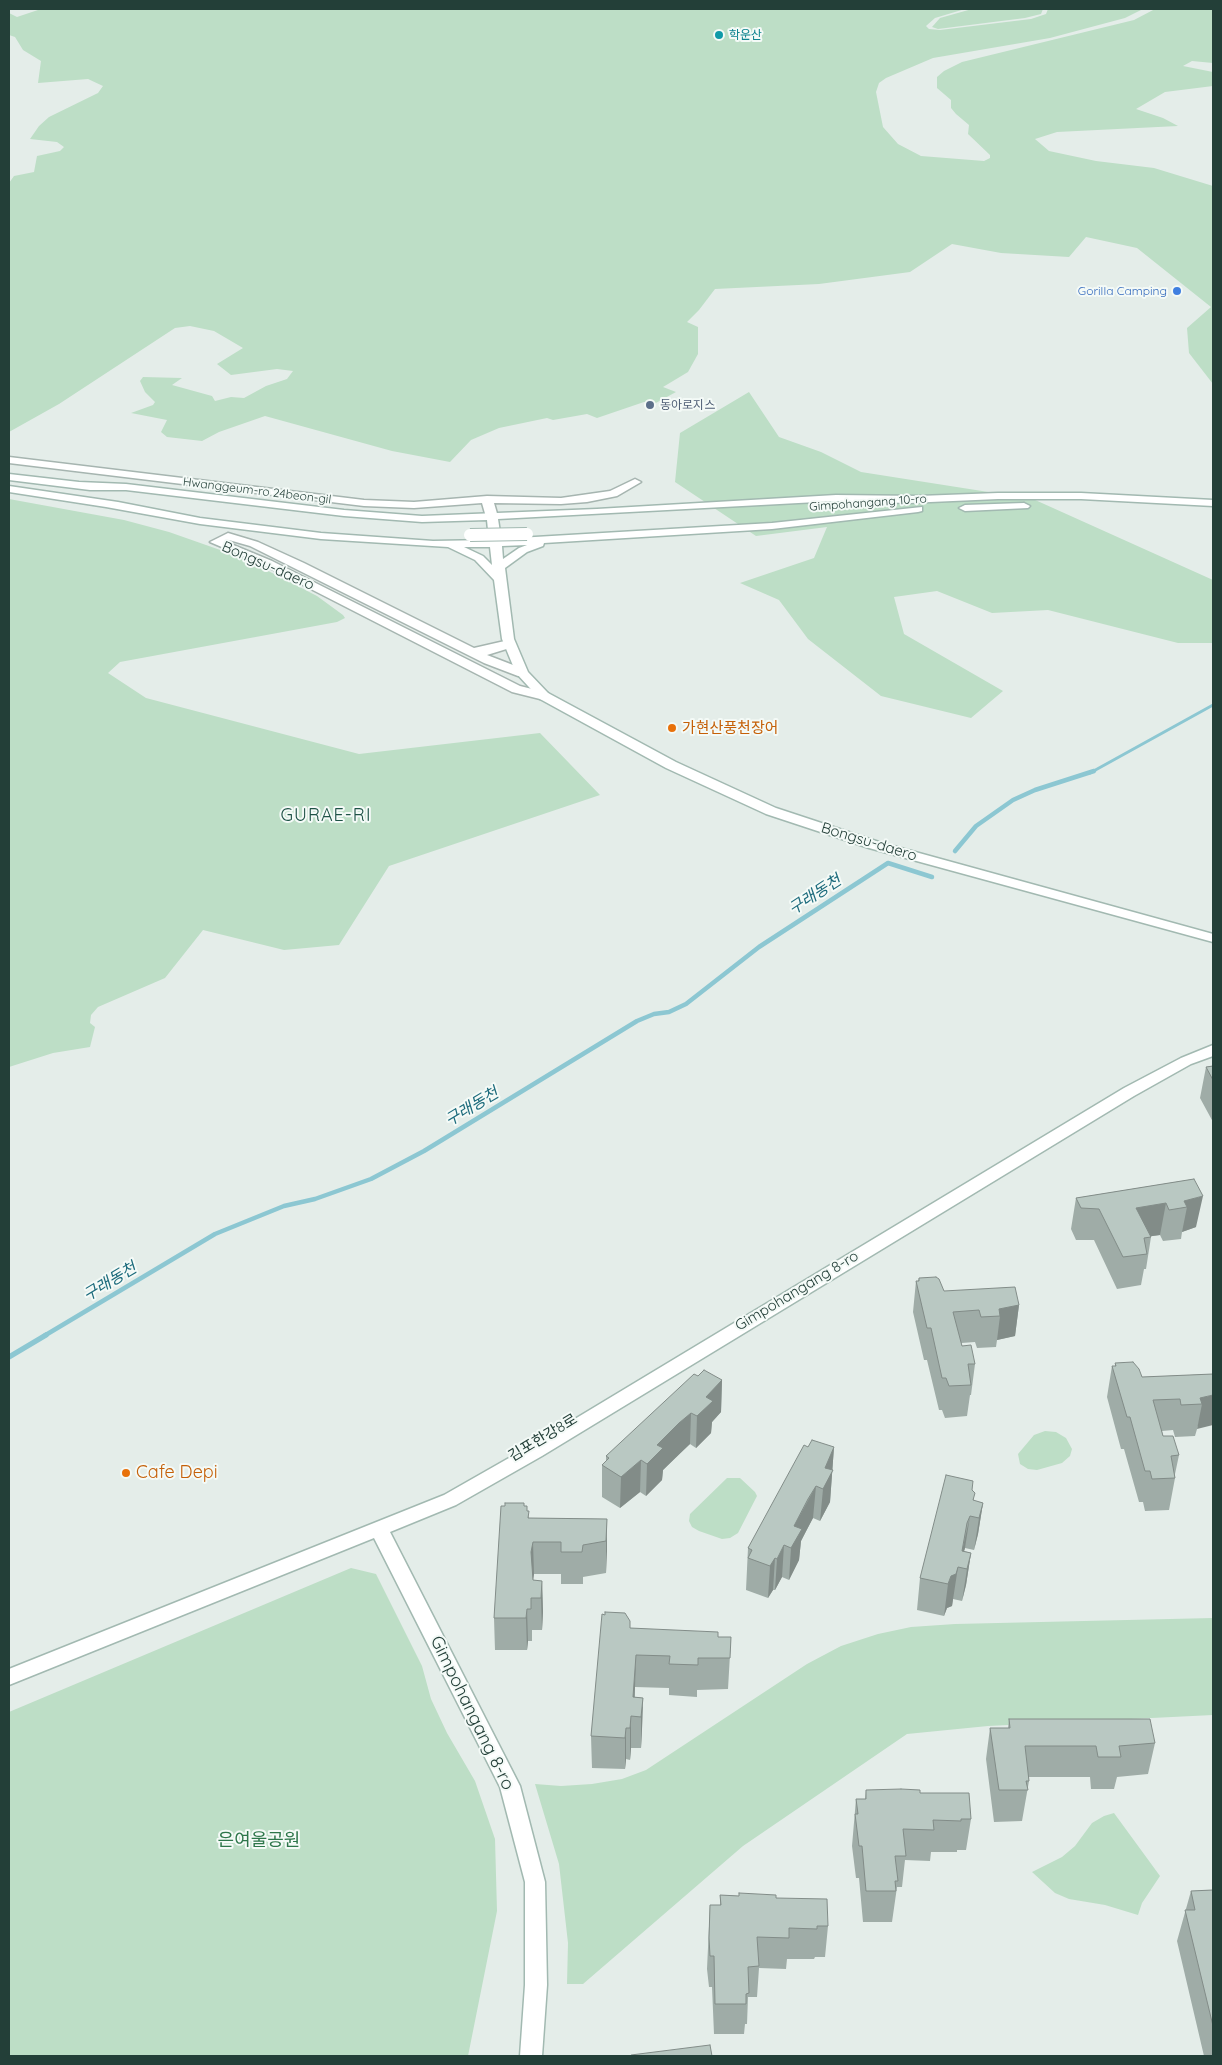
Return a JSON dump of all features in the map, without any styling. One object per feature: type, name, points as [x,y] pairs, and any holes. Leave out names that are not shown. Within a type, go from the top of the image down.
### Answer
[{"type":"street","name":"Hwanggeum-ro 24beon-gil","points":[[9,460],[364,503],[414,505],[487,498],[561,501],[587,499],[613,494],[636,482]]},
{"type":"street","name":"Bongsu-daero","points":[[9,477],[81,485],[318,518],[470,530]]},
{"type":"street","points":[[81,485],[126,487],[422,519],[492,517],[807,499],[918,504]]},
{"type":"street","name":"Bongsu-daero","points":[[9,489],[108,504],[386,534],[525,529]]},
{"type":"street","name":"Gimpohangang 10-ro","points":[[525,529],[918,504],[998,496],[1081,496],[1213,503]]},
{"type":"street","points":[[487,498],[492,517]]},
{"type":"street","points":[[108,504],[200,521],[312,535],[432,544],[554,540],[772,526],[854,518],[918,504]]},
{"type":"street","name":"Gimpohangang 10-ro","points":[[918,504],[1133,507],[1213,513]]},
{"type":"street","name":"Bongsu-daero","points":[[492,517],[500,573],[502,611],[509,644],[522,672],[544,696]]},
{"type":"street","name":"Bongsu-daero","points":[[522,672],[473,652],[300,565],[254,544],[228,536],[216,542],[268,563],[516,689],[544,696],[671,765],[771,811],[874,845],[1213,938]]},
{"type":"street","points":[[432,544],[469,552],[500,573],[523,550],[554,540]]},
{"type":"street","points":[[473,652],[486,651],[509,644]]},
{"type":"street","points":[[478,671],[522,672]]},
{"type":"street","name":"Gimpohangang 8-ro","points":[[9,1677],[450,1500],[544,1446],[1129,1092],[1186,1061],[1213,1050]]},
{"type":"street","name":"Gimpohangang 8-ro","points":[[379,1529],[510,1786],[535,1882],[536,1985],[534,2036],[530,2056]]},
{"type":"green space","points":[[41,9],[965,9],[935,18],[926,26],[929,29],[940,30],[1031,19],[1046,14],[1048,9],[1143,9],[1125,18],[1050,38],[933,58],[886,78],[879,83],[876,92],[883,127],[898,144],[921,156],[984,161],[990,158],[990,155],[968,134],[969,125],[951,108],[951,100],[937,88],[937,77],[944,71],[962,62],[1134,20],[1155,9],[1213,9],[1213,63],[1192,61],[1183,66],[1213,72],[1213,86],[1165,92],[1136,109],[1163,118],[1178,126],[1057,132],[1035,139],[1049,151],[1096,161],[1154,168],[1213,186],[1213,384],[1189,353],[1187,328],[1211,307],[1137,248],[1086,237],[1069,257],[1001,253],[952,244],[910,272],[819,284],[715,289],[687,322],[698,327],[698,354],[688,372],[663,387],[676,392],[654,404],[644,402],[597,418],[587,414],[553,420],[547,418],[499,428],[471,440],[450,462],[392,451],[265,416],[219,432],[202,441],[167,437],[161,432],[167,420],[131,413],[153,405],[155,402],[145,392],[140,381],[143,377],[182,378],[172,385],[212,396],[215,401],[231,397],[244,398],[266,386],[287,379],[293,371],[277,369],[231,375],[217,364],[243,348],[214,331],[190,326],[175,328],[59,404],[9,432],[9,183],[14,176],[34,172],[37,156],[60,151],[64,147],[57,142],[30,139],[39,126],[49,117],[98,93],[103,86],[88,79],[38,83],[41,61],[23,50],[15,37],[9,35],[9,13],[17,17]]},
{"type":"green space","points":[[972,9],[1043,9],[1041,14],[1025,18],[938,29],[932,27],[940,18]]},
{"type":"green space","points":[[749,392],[779,437],[821,452],[861,472],[1033,499],[1213,580],[1213,643],[1178,643],[1048,610],[992,613],[937,591],[894,597],[904,634],[1003,691],[971,718],[881,696],[808,639],[779,600],[740,583],[814,558],[827,527],[756,536],[675,482],[680,433]]},
{"type":"green space","points":[[9,499],[124,520],[169,532],[243,558],[317,596],[345,618],[337,622],[120,662],[108,673],[146,698],[359,754],[540,733],[600,795],[389,866],[339,945],[284,950],[203,930],[165,978],[98,1007],[91,1015],[90,1023],[95,1027],[90,1047],[53,1053],[9,1067]]},
{"type":"green space","points":[[1045,1431],[1056,1432],[1066,1438],[1072,1449],[1070,1456],[1062,1463],[1037,1470],[1028,1469],[1020,1464],[1018,1454],[1034,1435]]},
{"type":"green space","points":[[727,1478],[740,1478],[757,1496],[738,1533],[730,1538],[722,1539],[699,1531],[692,1527],[689,1521],[690,1514]]},
{"type":"green space","name":"은여울공원","points":[[351,1568],[376,1574],[422,1666],[431,1699],[447,1733],[475,1781],[495,1839],[497,1911],[468,2056],[9,2056],[9,1712]]},
{"type":"green space","points":[[1213,1618],[1213,1715],[988,1726],[907,1734],[743,1846],[583,1984],[567,1984],[568,1943],[559,1864],[535,1784],[561,1786],[592,1784],[622,1779],[646,1770],[807,1664],[841,1646],[878,1634],[911,1627],[955,1624]]},
{"type":"green space","points":[[1114,1813],[1160,1876],[1142,1903],[1138,1915],[1105,1905],[1069,1899],[1055,1893],[1032,1872],[1062,1857],[1075,1846],[1092,1823]]},
{"type":"building","points":[[1213,1066],[1213,1080],[1206,1067]]},
{"type":"building","points":[[1194,1179],[1203,1196],[1184,1201],[1187,1207],[1169,1210],[1166,1203],[1136,1208],[1151,1237],[1144,1238],[1147,1254],[1123,1257],[1099,1209],[1081,1208],[1076,1198]]},
{"type":"building","points":[[936,1277],[939,1279],[944,1291],[1015,1287],[1019,1305],[999,1309],[1000,1316],[981,1317],[979,1310],[953,1312],[962,1346],[971,1345],[975,1364],[968,1364],[971,1385],[949,1386],[946,1378],[942,1378],[931,1328],[927,1328],[916,1281],[919,1281],[919,1278]]},
{"type":"building","points":[[1133,1362],[1139,1369],[1142,1377],[1213,1374],[1213,1395],[1200,1398],[1202,1404],[1181,1405],[1180,1399],[1153,1400],[1163,1436],[1173,1436],[1179,1455],[1171,1456],[1175,1478],[1152,1479],[1150,1471],[1145,1471],[1130,1417],[1127,1417],[1112,1366],[1116,1366],[1115,1363]]},
{"type":"building","points":[[704,1370],[722,1380],[706,1397],[713,1401],[697,1416],[691,1413],[679,1423],[657,1445],[663,1448],[647,1464],[641,1460],[621,1477],[602,1465],[609,1458],[606,1456],[694,1374],[698,1376]]},
{"type":"building","points":[[812,1440],[834,1447],[825,1468],[833,1470],[823,1489],[816,1486],[808,1499],[794,1526],[802,1529],[791,1548],[784,1545],[777,1559],[775,1558],[770,1566],[748,1558],[752,1550],[748,1548],[804,1445],[808,1447]]},
{"type":"building","points":[[946,1475],[973,1481],[972,1490],[975,1493],[973,1500],[983,1503],[979,1518],[970,1516],[967,1523],[962,1551],[971,1553],[967,1569],[958,1567],[956,1574],[951,1576],[948,1584],[920,1578]]},
{"type":"building","points":[[505,1503],[524,1503],[524,1506],[527,1506],[527,1511],[529,1511],[528,1518],[607,1519],[606,1541],[583,1545],[582,1552],[561,1552],[561,1542],[533,1542],[531,1552],[533,1580],[542,1581],[541,1598],[531,1598],[531,1609],[527,1609],[526,1618],[494,1618],[501,1506],[505,1506]]},
{"type":"building","points":[[605,1612],[625,1613],[630,1621],[630,1628],[718,1632],[718,1637],[731,1637],[730,1658],[698,1658],[698,1665],[669,1664],[670,1656],[636,1655],[633,1697],[643,1698],[641,1717],[631,1716],[630,1728],[626,1728],[625,1738],[591,1736],[602,1614],[605,1615]]},
{"type":"building","points":[[1009,1719],[1150,1719],[1155,1743],[1119,1746],[1121,1757],[1098,1757],[1096,1746],[1025,1746],[1029,1781],[1026,1781],[1028,1790],[999,1790],[990,1728],[1010,1728]]},
{"type":"building","points":[[866,1790],[920,1790],[920,1793],[969,1793],[971,1819],[961,1819],[961,1821],[933,1820],[934,1830],[903,1829],[906,1856],[895,1856],[898,1881],[895,1881],[896,1891],[866,1891],[862,1846],[859,1846],[855,1814],[858,1814],[856,1799],[866,1799]]},
{"type":"building","points":[[1213,1890],[1213,2026],[1185,1910],[1195,1910],[1191,1891]]},
{"type":"building","points":[[739,1893],[776,1895],[776,1898],[827,1899],[828,1926],[817,1926],[817,1929],[789,1928],[789,1938],[757,1937],[759,1966],[748,1967],[749,1993],[746,1994],[746,2004],[715,2004],[714,1956],[710,1956],[709,1938],[710,1905],[721,1905],[720,1895],[739,1896]]},
{"type":"building","points":[[710,2045],[712,2056],[631,2055]]},
{"type":"waterway","name":"구래동천","points":[[1093,771],[1213,705]]},
{"type":"waterway","name":"구래동천","points":[[955,851],[976,826],[1013,800],[1035,790],[1093,771]]},
{"type":"waterway","name":"구래동천","points":[[44,1336],[215,1234],[284,1206],[315,1199],[371,1179],[424,1151],[637,1021],[654,1014],[669,1012],[686,1004],[759,947],[888,863],[932,877]]},
{"type":"waterway","name":"구래동천","points":[[9,1357],[46,1335]]},
{"type":"place","name":"학운산","points":[[719,35]]},
{"type":"place","name":"Gorilla Camping","points":[[1177,291]]},
{"type":"place","name":"동아로지스","points":[[650,405]]},
{"type":"place","name":"가현산풍천장어","points":[[672,728]]},
{"type":"place","name":"Cafe Depi","points":[[126,1473]]},
{"type":"district","name":"GURAE-RI","points":[[326,816]]}]
